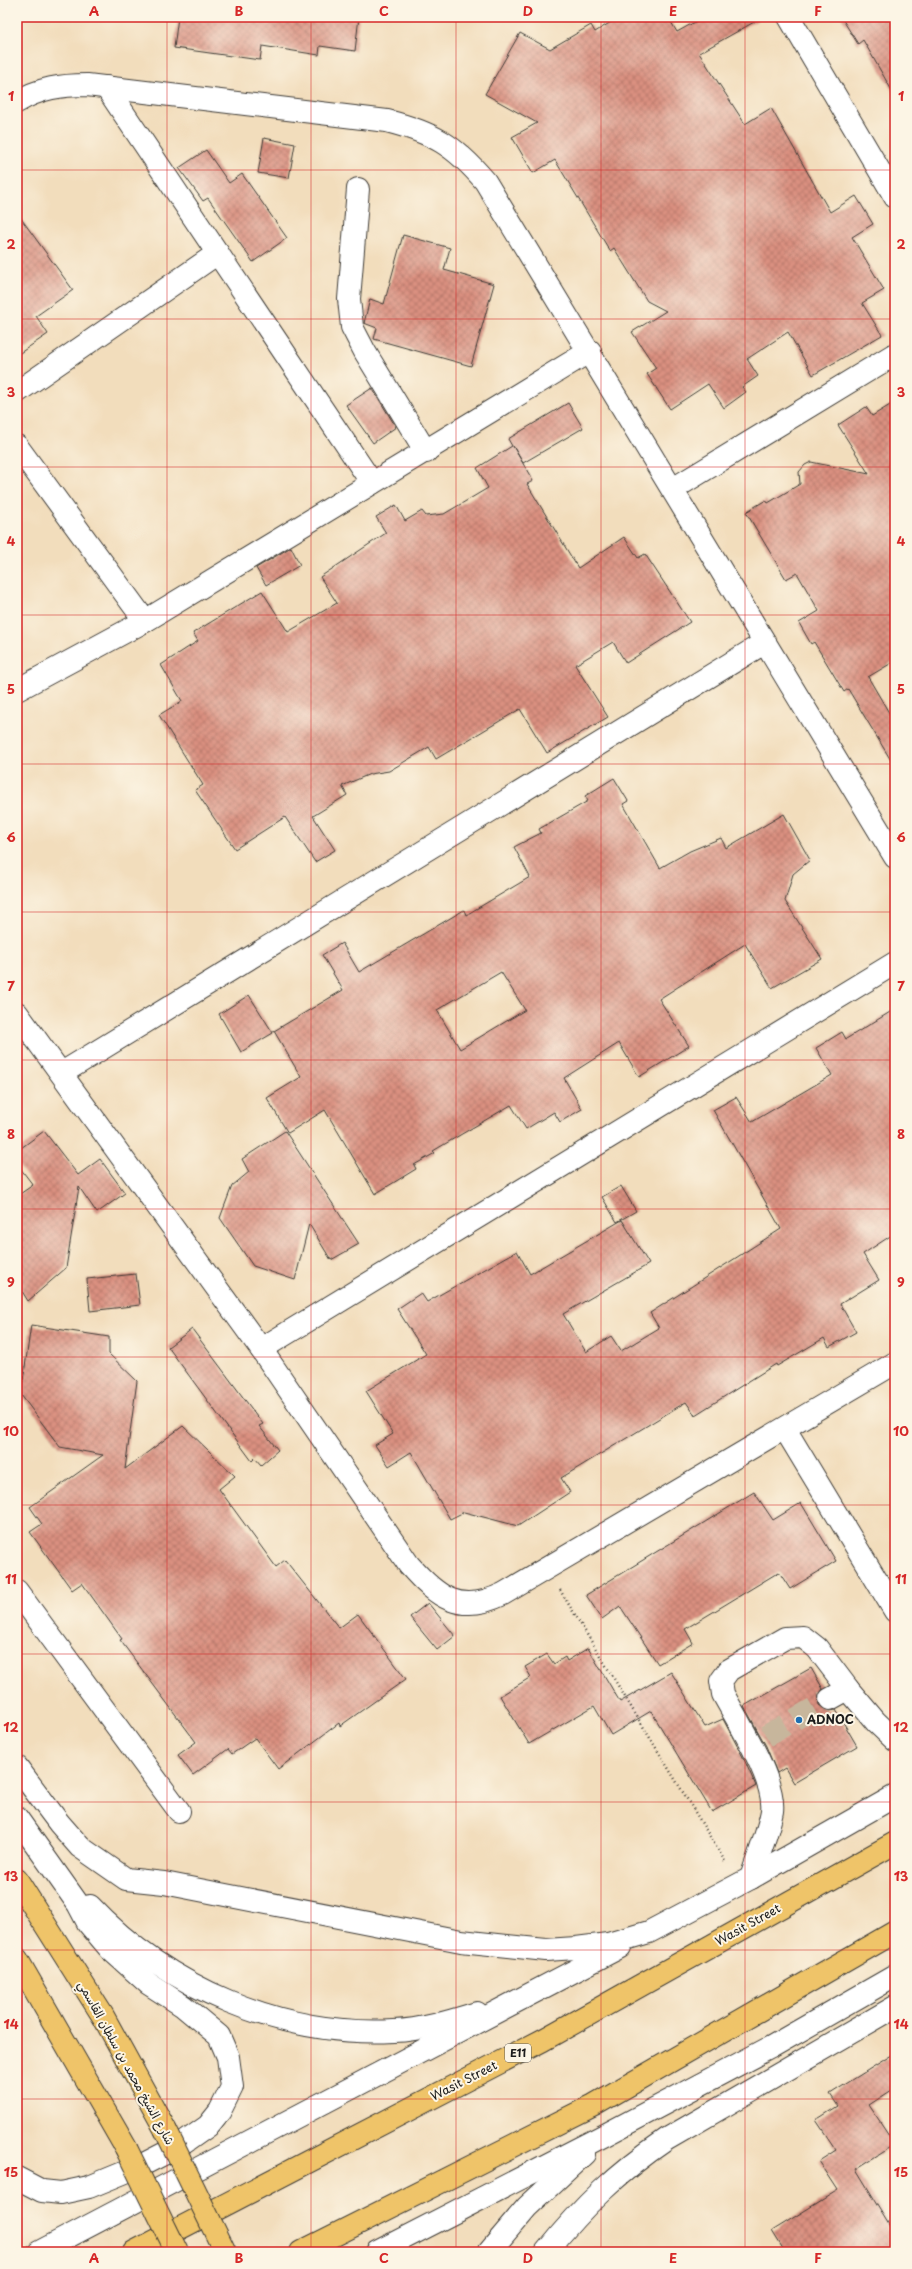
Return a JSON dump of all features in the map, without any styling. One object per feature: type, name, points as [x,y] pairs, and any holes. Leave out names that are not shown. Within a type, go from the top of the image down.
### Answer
[{"type":"main road","name":"Wasit Street","points":[[134,2252],[543,2040],[895,1843]]},
{"type":"main road","name":"شارع الشيخ محمد بن سلطان القاسمي","points":[[17,1880],[103,2016],[165,2129],[225,2252]]},
{"type":"main road","points":[[301,2252],[594,2105],[895,1932]]},
{"type":"main road","points":[[17,1959],[126,2148],[177,2252]]},
{"type":"street","points":[[789,17],[895,197]]},
{"type":"street","points":[[17,102],[45,89],[66,85],[106,87],[387,121],[417,129],[442,141],[466,159],[485,181],[590,351],[764,643],[895,857]]},
{"type":"street","points":[[106,87],[372,484]]},
{"type":"street","points":[[358,188],[349,300],[352,327],[365,352],[426,452]]},
{"type":"street","points":[[17,392],[218,253]]},
{"type":"street","points":[[17,690],[146,621],[590,351]]},
{"type":"street","points":[[673,489],[895,354]]},
{"type":"street","points":[[17,446],[146,621]]},
{"type":"street","points":[[62,1073],[764,643]]},
{"type":"street","points":[[261,1349],[895,963]]},
{"type":"street","points":[[17,1013],[261,1349],[409,1565],[425,1583],[444,1597],[466,1604],[486,1602],[548,1569],[895,1364]]},
{"type":"street","points":[[785,1429],[895,1612]]},
{"type":"street","points":[[17,1591],[179,1810]]},
{"type":"street","points":[[745,1881],[770,1820],[772,1800],[758,1741],[721,1688],[721,1680],[729,1670],[785,1638],[803,1637],[817,1648],[839,1694],[876,1722],[895,1740]]},
{"type":"street","points":[[17,1767],[59,1823],[80,1847],[126,1879],[164,1883],[461,1941],[508,1947],[546,1950],[576,1948],[608,1944],[649,1932]]},
{"type":"street","points":[[39,2252],[531,1996],[745,1881],[895,1796]]},
{"type":"street","points":[[17,1818],[78,1904],[88,1923],[110,1949],[149,1984],[183,2006],[219,2036],[228,2057],[232,2087],[220,2111],[208,2126],[181,2145],[132,2169],[89,2187],[61,2193],[42,2192],[17,2178]]},
{"type":"street","points":[[48,1861],[103,1920],[143,1954],[195,1986],[221,1999],[305,2025],[340,2031],[395,2031],[450,2021],[531,1996]]},
{"type":"street","points":[[377,2252],[605,2135],[771,2047],[895,1976]]},
{"type":"street","points":[[546,2252],[586,2205],[611,2180],[638,2158],[667,2139],[895,2007]]},
{"type":"street","points":[[771,2047],[834,2043]]},
{"type":"street","points":[[489,2252],[527,2207],[605,2135]]},
{"type":"path","points":[[548,1569],[745,1881]]},
{"type":"building","points":[[178,17],[359,17],[355,51],[320,46],[319,55],[262,46],[260,60],[174,48]]},
{"type":"building","points":[[619,17],[668,17],[677,32],[704,17],[763,17],[699,53],[745,124],[771,108],[830,212],[856,196],[873,224],[852,237],[884,290],[862,303],[882,335],[813,375],[788,332],[747,359],[758,376],[742,387],[746,392],[724,408],[708,384],[670,409],[647,374],[656,368],[632,332],[666,311],[647,301],[614,248],[610,251],[555,160],[533,173],[512,137],[537,123],[485,94],[520,33],[550,49],[591,25],[595,32]]},
{"type":"building","points":[[841,17],[895,17],[895,96],[863,40],[858,44]]},
{"type":"building","points":[[264,138],[295,144],[289,178],[258,173]]},
{"type":"building","points":[[206,150],[229,183],[242,174],[287,238],[253,262],[208,198],[203,201],[179,168]]},
{"type":"building","points":[[17,213],[73,290],[36,316],[48,334],[17,355]]},
{"type":"building","points":[[403,235],[450,248],[444,270],[494,284],[471,366],[374,339],[377,328],[364,323],[370,299],[384,304]]},
{"type":"building","points":[[372,388],[396,427],[373,443],[346,405]]},
{"type":"building","points":[[895,402],[895,661],[868,677],[895,723],[895,767],[848,689],[844,692],[814,642],[811,644],[799,623],[819,611],[797,573],[786,579],[746,512],[766,500],[768,503],[800,484],[799,472],[805,465],[811,462],[869,474],[838,425],[866,407],[872,416]]},
{"type":"building","points":[[568,403],[583,428],[523,463],[513,446],[533,481],[527,484],[578,568],[624,537],[638,558],[645,554],[690,622],[626,663],[613,642],[575,665],[608,717],[547,753],[520,709],[436,759],[429,747],[389,771],[370,774],[342,786],[347,795],[313,816],[335,850],[315,862],[285,817],[235,849],[195,790],[203,785],[159,715],[182,701],[161,665],[198,641],[193,633],[262,591],[288,632],[337,603],[320,577],[386,533],[376,517],[396,505],[405,521],[422,511],[426,516],[444,514],[488,488],[477,468],[512,446],[508,439]]},
{"type":"building","points":[[291,547],[300,565],[266,585],[256,568]]},
{"type":"building","points":[[614,778],[628,801],[623,804],[660,868],[690,851],[721,838],[726,848],[784,814],[810,860],[793,874],[785,901],[822,959],[772,988],[745,944],[659,999],[689,1046],[639,1077],[619,1043],[564,1078],[582,1109],[560,1122],[554,1112],[526,1129],[511,1105],[433,1151],[435,1153],[414,1165],[416,1169],[375,1194],[325,1110],[288,1133],[267,1098],[301,1077],[274,1031],[343,990],[322,955],[342,943],[359,972],[464,910],[466,915],[530,877],[514,847],[541,833],[539,829],[588,801],[585,796]],"holes":[[[501,972],[525,1010],[460,1049],[437,1010]]]},
{"type":"building","points":[[249,995],[273,1033],[241,1052],[219,1014]]},
{"type":"building","points":[[895,1009],[895,1233],[863,1254],[879,1280],[840,1304],[856,1332],[829,1347],[824,1338],[777,1366],[776,1364],[695,1415],[686,1402],[561,1478],[570,1492],[518,1526],[464,1512],[450,1519],[411,1452],[389,1466],[375,1445],[393,1434],[366,1391],[426,1354],[397,1309],[421,1293],[427,1302],[517,1251],[530,1274],[622,1220],[649,1264],[563,1314],[586,1352],[611,1336],[621,1351],[659,1328],[650,1313],[781,1229],[713,1110],[736,1097],[752,1122],[832,1075],[816,1048],[842,1032],[846,1039]]},
{"type":"building","points":[[44,1131],[78,1175],[100,1159],[125,1193],[97,1213],[79,1187],[66,1268],[28,1301],[17,1283],[17,1196],[33,1185],[17,1164],[17,1151]]},
{"type":"building","points":[[285,1131],[359,1244],[331,1260],[309,1224],[295,1280],[253,1266],[220,1218],[232,1186],[249,1172],[242,1159]]},
{"type":"building","points":[[621,1186],[636,1211],[617,1222],[602,1197]]},
{"type":"building","points":[[136,1274],[140,1305],[90,1311],[87,1279]]},
{"type":"building","points":[[31,1325],[109,1337],[109,1354],[137,1381],[125,1469],[183,1426],[235,1476],[219,1489],[276,1567],[285,1560],[339,1628],[358,1614],[406,1679],[340,1726],[339,1723],[278,1769],[255,1738],[232,1754],[228,1749],[193,1775],[178,1755],[196,1742],[120,1640],[122,1639],[82,1583],[72,1590],[30,1532],[42,1524],[30,1507],[103,1455],[60,1447],[21,1395]]},
{"type":"building","points":[[192,1329],[263,1424],[259,1426],[278,1450],[261,1465],[255,1458],[252,1461],[168,1347]]},
{"type":"building","points":[[754,1492],[773,1520],[801,1503],[836,1561],[790,1589],[779,1572],[685,1629],[693,1643],[658,1664],[620,1606],[602,1619],[586,1595]]},
{"type":"building","points":[[428,1603],[455,1636],[437,1650],[410,1617]]},
{"type":"building","points":[[588,1648],[620,1702],[671,1672],[705,1727],[723,1719],[756,1786],[712,1812],[651,1711],[611,1735],[594,1706],[529,1744],[500,1696],[531,1677],[525,1667],[547,1654],[554,1664],[565,1657],[567,1661]]},
{"type":"building","name":"ADNOC","points":[[811,1668],[823,1689],[818,1698],[819,1705],[829,1711],[836,1710],[857,1746],[794,1783],[785,1768],[777,1773],[766,1746],[744,1706]]},
{"type":"building","points":[[895,2053],[895,2088],[869,2105],[895,2144],[856,2169],[895,2233],[895,2252],[785,2252],[772,2231],[838,2190],[819,2161],[836,2150],[816,2120],[838,2106],[830,2094]]},
{"type":"tunnel","points":[[766,1736],[830,1699]]},
{"type":"place","name":"ADNOC","points":[[799,1720]]}]
